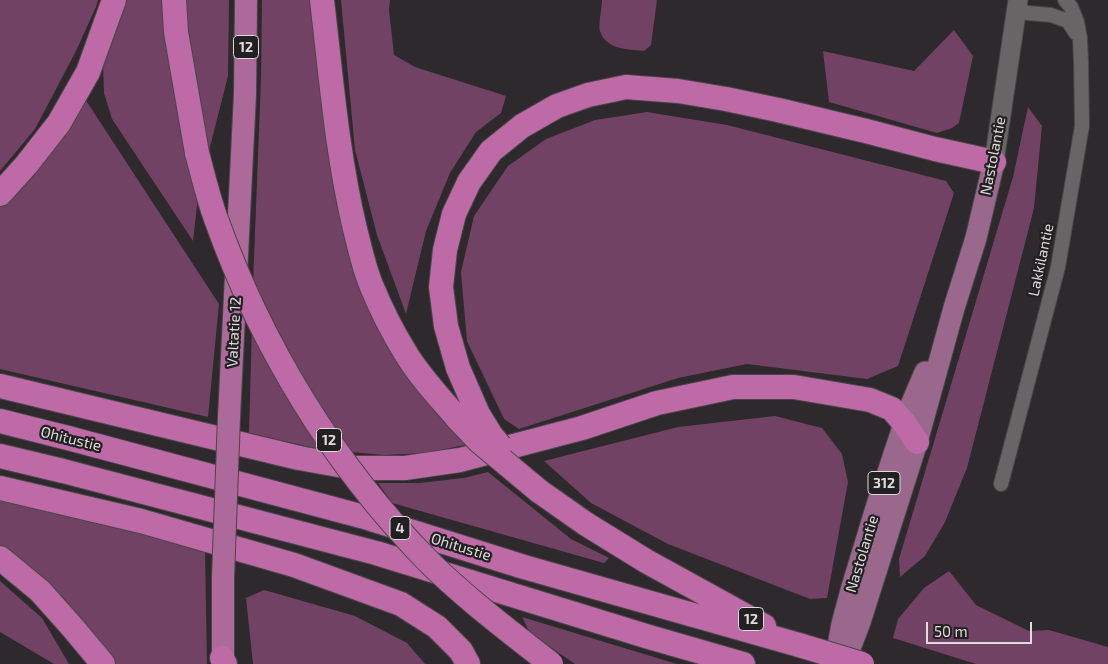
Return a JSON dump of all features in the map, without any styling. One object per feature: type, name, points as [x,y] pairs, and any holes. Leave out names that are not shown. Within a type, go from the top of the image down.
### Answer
[{"type":"highway","points":[[0,194],[27,164],[59,123],[88,72],[114,0]]},
{"type":"highway","name":"12","points":[[174,0],[176,32],[197,153],[216,217],[240,280],[264,330],[290,376],[318,423],[355,478],[427,560],[506,629],[552,664]]},
{"type":"highway","name":"Valtatie 12","points":[[223,662],[223,578],[244,104],[246,0]]},
{"type":"highway","points":[[322,0],[344,175],[371,286],[406,353],[432,389],[469,417]]},
{"type":"highway","points":[[469,417],[446,326],[441,287],[445,250],[454,214],[470,182],[491,151],[522,126],[557,106],[588,95],[626,87],[678,91],[769,108],[994,162]]},
{"type":"highway","points":[[0,386],[299,458],[355,468],[405,468],[460,460],[582,428],[657,403],[733,387],[794,387],[870,400],[892,410],[917,442]]},
{"type":"highway","name":"12","points":[[469,417],[492,435],[539,491],[586,524],[646,561],[799,645]]},
{"type":"highway","name":"Ohitustie","points":[[0,422],[68,438],[368,518],[524,567],[862,664]]},
{"type":"highway","name":"Ohitustie","points":[[0,456],[376,554],[743,664]]},
{"type":"highway","points":[[0,488],[141,521],[237,548],[294,565],[401,604],[437,627],[460,651],[468,664]]},
{"type":"highway","points":[[0,558],[40,591],[103,664]]},
{"type":"main road","name":"Nastolantie","points":[[844,664],[860,622],[917,442],[954,308],[976,238],[994,162],[1017,6]]},
{"type":"main road","name":"Nastolantie","points":[[835,664],[842,624],[852,588],[904,423],[954,308]]},
{"type":"street","name":"Lakkilantie","points":[[1001,484],[1058,267],[1082,126],[1080,38],[1077,22],[1071,7],[1065,0]]},
{"type":"street","points":[[1017,6],[1051,14],[1068,21],[1080,38]]},
{"type":"shaded area","points":[[0,0],[98,0],[76,51],[35,129],[0,171]]},
{"type":"shaded area","points":[[121,0],[162,0],[165,38],[178,113],[198,197],[193,241],[112,119],[104,93],[103,63]]},
{"type":"shaded area","points":[[185,0],[229,0],[228,76],[209,151],[191,66]]},
{"type":"shaded area","points":[[262,0],[311,0],[347,233],[469,444],[427,453],[384,455],[350,452],[313,398],[283,346],[253,284],[261,79]]},
{"type":"shaded area","points":[[341,0],[390,0],[389,10],[394,55],[415,67],[506,96],[501,113],[476,132],[450,173],[426,231],[406,314],[377,235],[355,150]]},
{"type":"shaded area","points":[[602,0],[657,0],[651,45],[644,51],[625,49],[607,42],[600,31]]},
{"type":"shaded area","points":[[954,30],[973,56],[959,123],[952,128],[937,133],[829,102],[823,51],[914,71]]},
{"type":"shaded area","points":[[85,99],[219,304],[208,417],[0,369],[0,206],[27,183]]},
{"type":"shaded area","points":[[1028,107],[1042,126],[1034,208],[967,468],[945,522],[925,556],[900,577],[899,559],[1013,177]]},
{"type":"shaded area","points":[[647,112],[727,125],[946,181],[954,193],[898,366],[867,379],[747,364],[678,378],[519,429],[504,419],[467,341],[461,272],[474,216],[508,166],[546,139],[595,120]]},
{"type":"shaded area","points":[[252,326],[323,450],[249,433]]},
{"type":"shaded area","points":[[775,416],[822,428],[842,454],[848,482],[827,598],[810,599],[668,544],[591,503],[544,461],[678,427]]},
{"type":"shaded area","points":[[488,472],[571,539],[609,558],[604,563],[392,503],[378,483],[419,483],[464,478]]},
{"type":"shaded area","points":[[0,497],[205,549],[207,664],[110,664],[0,551]]},
{"type":"shaded area","points":[[949,571],[976,605],[1029,631],[1049,630],[1108,647],[1108,664],[976,664],[893,638],[898,619],[924,588]]},
{"type":"shaded area","points":[[0,581],[42,618],[69,664],[54,664],[0,632]]},
{"type":"shaded area","points":[[264,590],[355,616],[407,643],[425,664],[253,664],[246,598]]},
{"type":"shaded area","points":[[522,617],[677,664],[575,664],[530,633]]}]
